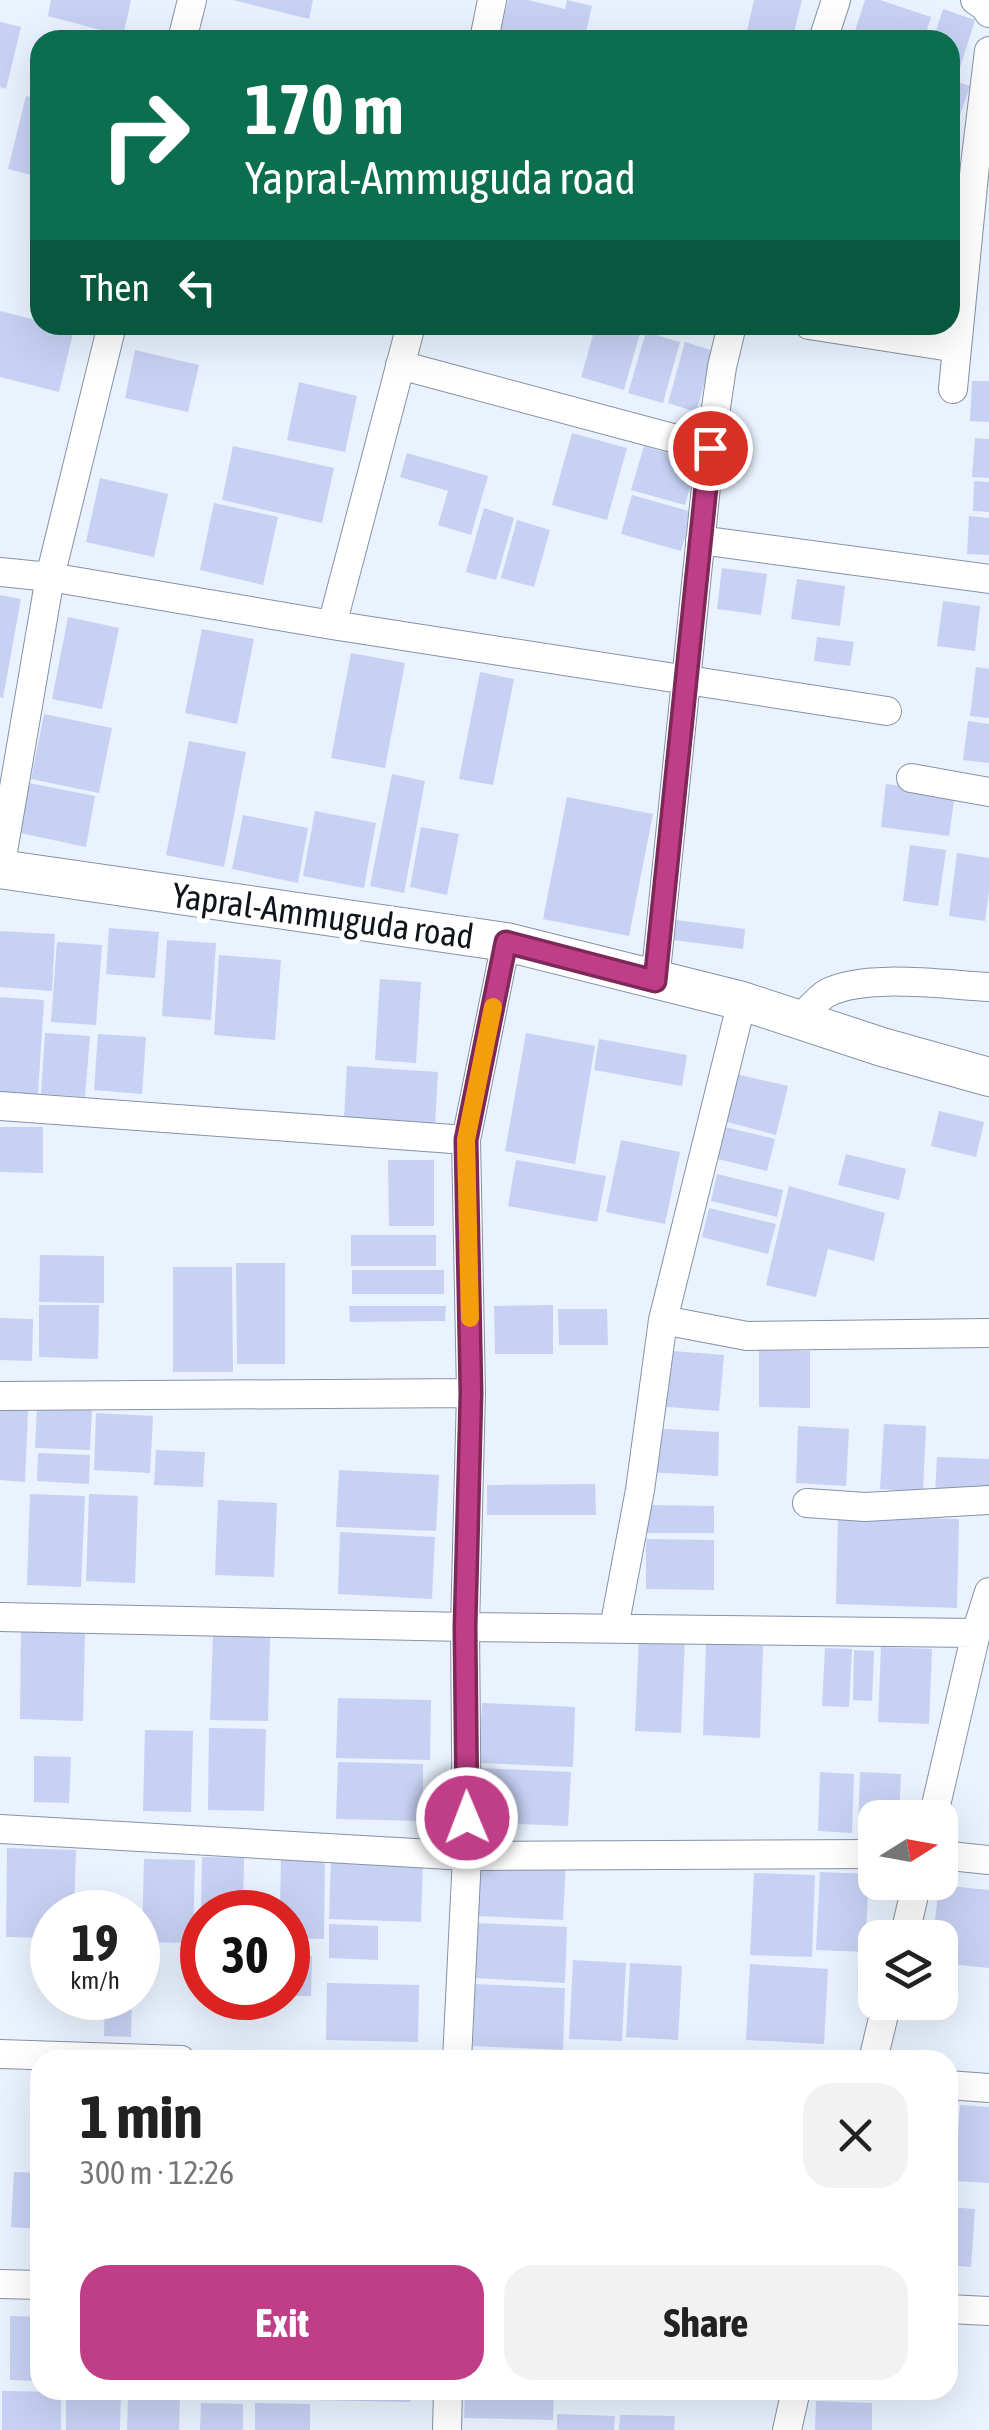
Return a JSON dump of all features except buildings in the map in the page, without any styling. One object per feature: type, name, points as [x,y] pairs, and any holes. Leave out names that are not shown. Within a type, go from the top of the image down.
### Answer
[{"type":"main road","name":"Yapral-Ammuguda road","points":[[0,869],[506,942],[742,1002],[989,1077]]},
{"type":"street","points":[[184,30],[192,0]]},
{"type":"street","points":[[486,30],[492,0]]},
{"type":"street","points":[[826,30],[836,0]]},
{"type":"street","points":[[975,0],[989,13]]},
{"type":"street","points":[[960,320],[982,165],[989,51]]},
{"type":"street","points":[[0,869],[50,577],[110,335]]},
{"type":"street","points":[[332,625],[408,335]]},
{"type":"street","points":[[655,981],[710,448],[730,335]]},
{"type":"street","points":[[873,335],[956,348]]},
{"type":"street","points":[[952,389],[958,335]]},
{"type":"street","points":[[400,364],[710,448]]},
{"type":"street","points":[[700,540],[989,579]]},
{"type":"street","points":[[0,572],[887,711]]},
{"type":"street","points":[[911,778],[989,792]]},
{"type":"street","points":[[457,2050],[467,1856],[465,1627],[471,1393],[466,1140],[506,942]]},
{"type":"street","points":[[799,1020],[826,994],[855,984],[902,982],[989,988]]},
{"type":"street","points":[[614,1628],[640,1490],[663,1320],[742,1002]]},
{"type":"street","points":[[0,1106],[466,1140]]},
{"type":"street","points":[[663,1320],[747,1336],[989,1333]]},
{"type":"street","points":[[0,1396],[471,1393]]},
{"type":"street","points":[[807,1502],[865,1507],[989,1500]]},
{"type":"street","points":[[937,1800],[989,1592]]},
{"type":"street","points":[[0,1618],[976,1633]]},
{"type":"street","points":[[0,1828],[467,1856],[858,1854]]},
{"type":"street","points":[[958,1857],[989,1860]]},
{"type":"street","points":[[876,2050],[883,2020]]},
{"type":"street","points":[[0,2054],[30,2055]]},
{"type":"street","points":[[958,2086],[989,2088]]},
{"type":"street","points":[[0,2284],[30,2285]]},
{"type":"street","points":[[958,2309],[989,2311]]},
{"type":"street","points":[[448,2400],[448,2430]]},
{"type":"street","points":[[787,2430],[794,2400]]},
{"type":"slow traffic","points":[[470,1318],[466,1140],[493,1007]]},
{"type":"route","points":[[467,1818],[465,1627],[471,1393],[466,1140],[506,942],[655,981],[710,448]]}]
